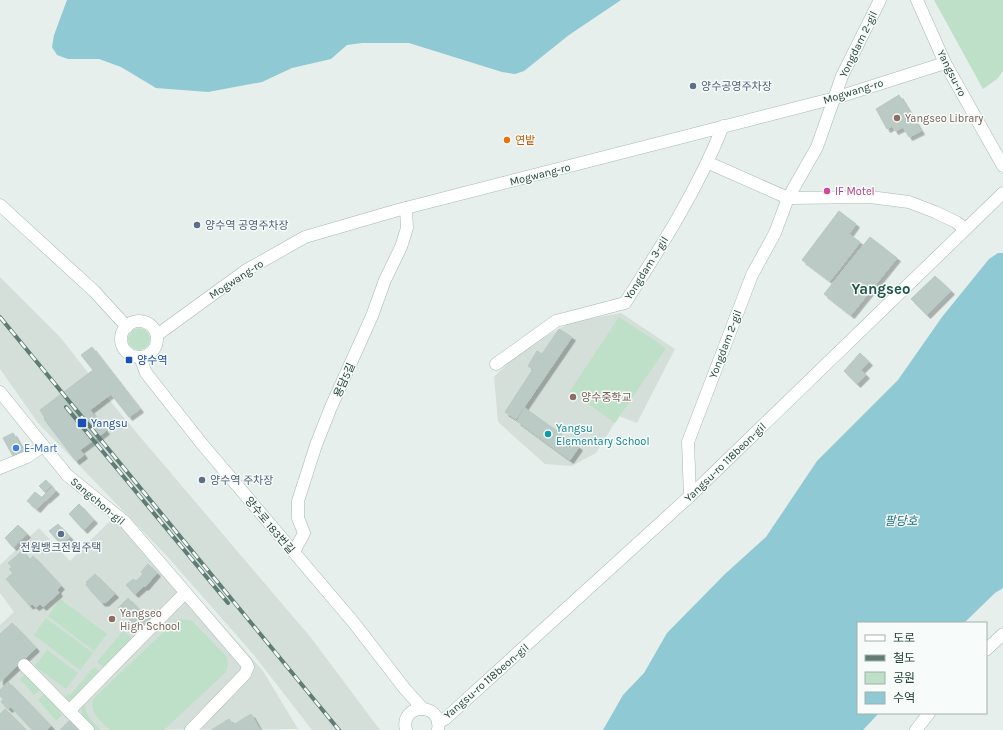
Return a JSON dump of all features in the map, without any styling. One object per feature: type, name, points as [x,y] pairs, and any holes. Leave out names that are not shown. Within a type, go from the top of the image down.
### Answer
[{"type":"street","name":"Yongdam 2-gil","points":[[690,496],[688,442],[752,275],[774,233],[788,198],[817,147],[842,76],[880,0]]},
{"type":"street","name":"Yangsu-ro","points":[[917,0],[945,63],[1003,166]]},
{"type":"street","name":"Mogwang-ro","points":[[157,335],[245,271],[305,237],[406,208],[835,98],[945,63]]},
{"type":"street","name":"Yongdam 3-gil","points":[[496,364],[556,321],[625,303],[652,260],[708,163],[723,126]]},
{"type":"street","points":[[708,163],[788,198],[870,197],[909,202],[935,212],[956,222],[966,229]]},
{"type":"street","name":"Yangsu-ro 118beon-gil","points":[[438,726],[690,496],[1003,193]]},
{"type":"street","points":[[0,205],[94,291],[126,327]]},
{"type":"street","name":"용담5길","points":[[294,552],[304,533],[298,518],[298,501],[307,473],[331,407],[372,316],[385,280],[401,247],[407,228],[406,208]]},
{"type":"street","points":[[134,322],[145,322],[154,329],[157,335],[157,340],[153,351],[148,355],[140,357],[132,355],[123,347],[122,335],[126,327],[134,322]]},
{"type":"street","name":"양수로 183번길","points":[[140,357],[146,373],[202,444],[354,623],[405,689],[423,709],[431,711],[435,715],[438,726]]},
{"type":"street","name":"Sangchon-gil","points":[[0,392],[72,480],[125,522],[248,667],[245,674],[191,730]]},
{"type":"street","points":[[0,468],[27,457],[43,446]]},
{"type":"street","points":[[69,711],[185,593]]},
{"type":"street","points":[[987,649],[1003,634]]},
{"type":"street","points":[[24,665],[88,730]]},
{"type":"street","name":"양수로 183번길","points":[[405,689],[409,715],[405,722],[406,730]]},
{"type":"street","points":[[409,715],[415,710],[423,709]]},
{"type":"street","points":[[916,730],[928,714]]},
{"type":"shaded area","points":[[0,277],[60,337],[119,412],[312,639],[380,730],[312,730],[253,654],[166,555],[38,423],[0,369]]},
{"type":"shaded area","name":"양수중학교","points":[[621,313],[675,349],[637,423],[619,416],[596,453],[572,466],[545,464],[498,422],[494,377],[522,349],[572,322]]},
{"type":"shaded area","name":"Yangseo High School","points":[[121,510],[263,671],[298,729],[0,730],[0,625],[14,612],[0,593],[0,565],[39,528],[70,561]]},
{"type":"green space","points":[[934,0],[1003,0],[1003,71],[997,79],[983,89]]},
{"type":"green space","points":[[619,317],[666,348],[615,423],[570,391]]},
{"type":"green space","points":[[139,328],[147,331],[150,339],[147,347],[139,350],[131,347],[128,339],[131,331]]},
{"type":"green space","points":[[60,599],[107,634],[94,651],[48,616]]},
{"type":"green space","points":[[46,618],[93,653],[80,670],[34,635]]},
{"type":"green space","points":[[176,620],[191,620],[227,657],[228,664],[226,672],[164,730],[110,730],[94,713],[92,704],[93,699]]},
{"type":"green space","points":[[123,631],[133,639],[106,669],[97,662]]},
{"type":"green space","points":[[47,650],[78,673],[66,689],[35,666]]},
{"type":"green space","points":[[94,667],[102,673],[69,708],[62,701],[68,694],[70,695]]},
{"type":"green space","points":[[27,673],[41,689],[34,695],[20,679]]},
{"type":"green space","points":[[45,693],[61,713],[62,716],[56,721],[38,700]]},
{"type":"green space","points":[[85,703],[86,711],[92,721],[101,730],[96,730],[83,717],[81,709]]},
{"type":"water","points":[[67,0],[621,0],[569,35],[524,71],[515,74],[502,72],[409,43],[362,43],[347,45],[331,59],[292,68],[262,82],[208,92],[156,88],[121,67],[99,59],[68,59],[57,55],[52,47],[54,35]]},
{"type":"water","name":"팔당호","points":[[998,253],[1003,253],[1003,588],[995,593],[965,622],[857,622],[857,714],[878,714],[863,730],[603,730],[623,695],[644,673],[667,633],[725,574],[766,537],[817,461],[898,380],[942,317],[989,259]]},
{"type":"building","name":"Yangseo Library","points":[[899,95],[921,131],[909,137],[903,127],[895,131],[892,126],[887,129],[876,109]]},
{"type":"building","points":[[839,211],[856,224],[849,234],[860,242],[830,281],[802,260]]},
{"type":"building","points":[[870,237],[897,258],[851,315],[824,294]]},
{"type":"building","points":[[935,276],[951,291],[927,315],[911,299]]},
{"type":"building","points":[[559,329],[572,337],[516,419],[505,412],[533,369],[528,366],[537,351],[542,354]]},
{"type":"building","points":[[92,347],[140,409],[129,417],[111,394],[90,410],[106,431],[80,450],[84,455],[76,461],[44,419],[45,418],[40,410],[93,370],[81,355]]},
{"type":"building","points":[[860,353],[869,362],[861,370],[866,375],[857,384],[844,371]]},
{"type":"building","name":"Yangsu Elementary School","points":[[525,408],[579,447],[570,460],[517,421]]},
{"type":"building","points":[[13,433],[24,452],[14,458],[3,438]]},
{"type":"building","points":[[46,480],[51,486],[45,492],[39,486]]},
{"type":"building","points":[[52,487],[56,491],[46,500],[42,497]]},
{"type":"building","points":[[35,492],[45,500],[37,509],[27,501]]},
{"type":"building","points":[[79,504],[94,520],[84,530],[69,514]]},
{"type":"building","points":[[58,524],[70,537],[62,545],[49,531]]},
{"type":"building","points":[[18,525],[27,534],[13,547],[5,538]]},
{"type":"building","points":[[22,551],[30,560],[33,556],[61,586],[57,590],[59,593],[43,607],[40,604],[36,607],[32,604],[30,606],[6,579],[13,573],[9,569],[12,567],[8,563]]},
{"type":"building","points":[[148,564],[157,573],[145,587],[144,586],[135,594],[126,585],[133,579],[136,581],[143,574],[141,572]]},
{"type":"building","points":[[95,574],[115,594],[105,603],[102,603],[86,585],[86,582]]},
{"type":"building","points":[[128,598],[148,619],[150,617],[154,622],[143,632],[118,608]]},
{"type":"building","points":[[12,623],[36,648],[0,682],[0,634]]},
{"type":"building","points":[[8,682],[51,726],[47,730],[33,730],[11,707],[9,709],[1,702],[4,699],[0,696],[0,690]]},
{"type":"building","points":[[5,709],[26,730],[0,730],[0,714]]},
{"type":"building","points":[[251,714],[260,730],[211,730],[229,719],[233,725]]},
{"type":"building","points":[[71,719],[83,730],[60,730]]},
{"type":"railway","points":[[0,317],[339,730]]},
{"type":"railway","points":[[66,407],[228,603]]},
{"type":"place","name":"양수공영주차장","points":[[693,86]]},
{"type":"place","name":"Yangseo Library","points":[[897,118]]},
{"type":"place","name":"연밭","points":[[507,140]]},
{"type":"place","name":"IF Motel","points":[[827,191]]},
{"type":"place","name":"양수역 공영주차장","points":[[197,225]]},
{"type":"place","name":"양수역","points":[[129,360]]},
{"type":"place","name":"양수중학교","points":[[573,397]]},
{"type":"place","name":"Yangsu","points":[[82,423]]},
{"type":"place","name":"Yangsu Elementary School","points":[[548,434]]},
{"type":"place","name":"E-Mart","points":[[16,448]]},
{"type":"place","name":"양수역 주차장","points":[[202,480]]},
{"type":"place","name":"전원뱅크전원주택","points":[[61,534]]},
{"type":"place","name":"Yangseo High School","points":[[112,619]]},
{"type":"district","name":"Yangseo","points":[[881,289]]}]
